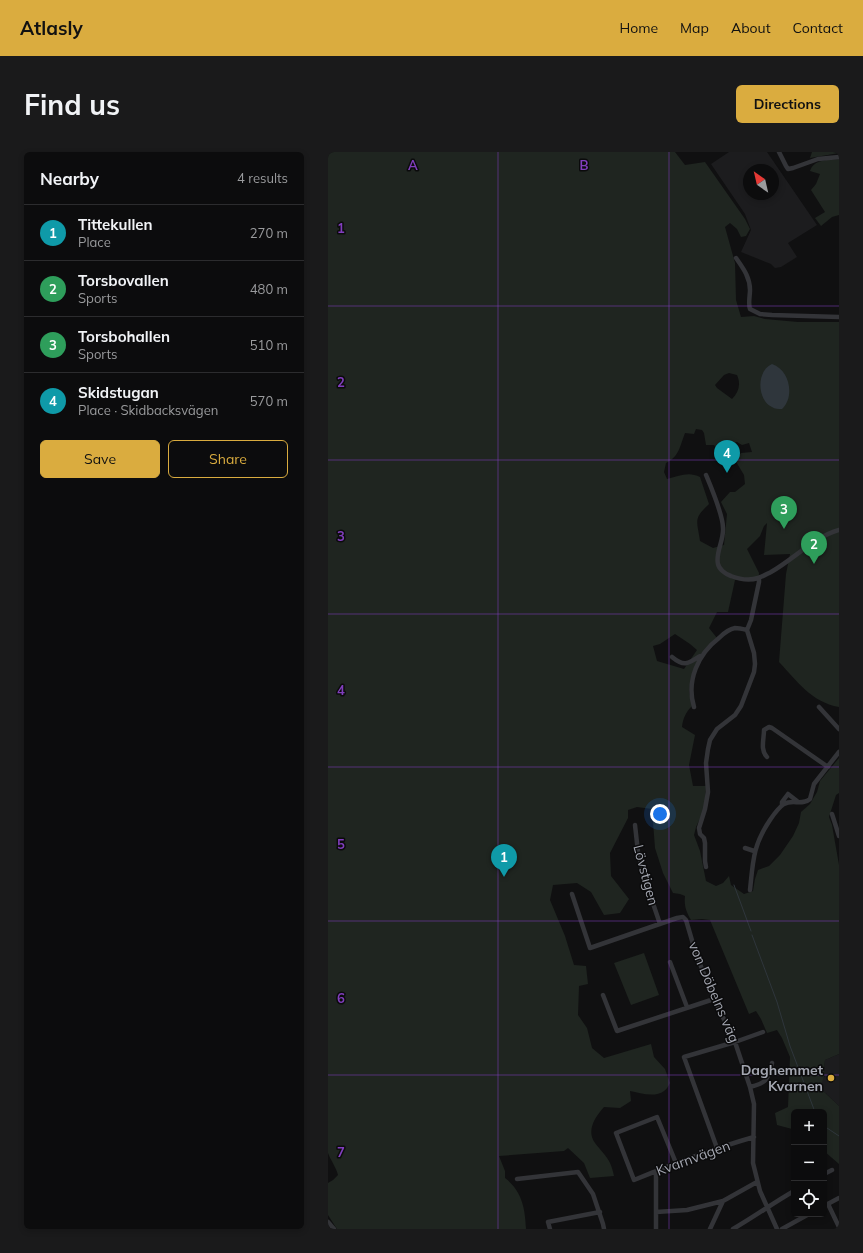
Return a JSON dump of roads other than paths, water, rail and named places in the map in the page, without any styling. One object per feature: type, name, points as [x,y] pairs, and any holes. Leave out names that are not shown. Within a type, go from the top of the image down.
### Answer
[{"type":"street","points":[[779,152],[788,169],[818,158],[839,157]]},
{"type":"street","points":[[736,258],[746,272],[750,289],[750,309],[760,314],[839,317]]},
{"type":"street","points":[[706,475],[723,527],[721,548],[717,557],[718,566],[723,572],[730,576],[750,580],[759,578],[777,568],[828,533],[839,530]]},
{"type":"street","points":[[706,867],[705,843],[704,838],[700,834],[699,828],[705,809],[708,792],[706,763],[708,748],[717,729],[735,715],[741,706],[754,672],[754,653],[747,630],[751,620],[759,578]]},
{"type":"street","points":[[694,707],[691,688],[693,676],[702,655],[713,642],[730,630],[735,628],[747,630]]},
{"type":"street","points":[[672,657],[684,664],[690,663],[702,655]]},
{"type":"street","points":[[819,707],[839,729]]},
{"type":"street","points":[[767,757],[763,748],[764,730],[769,727],[828,767]]},
{"type":"street","points":[[782,805],[798,801],[805,802],[810,799],[814,784],[839,752]]},
{"type":"street","points":[[750,890],[754,851],[768,822],[782,805],[782,802],[788,794],[798,801]]},
{"type":"street","points":[[832,814],[839,836]]},
{"type":"street","name":"Lövstigen","points":[[635,825],[638,852],[644,877],[660,924]]},
{"type":"street","points":[[745,848],[754,851]]},
{"type":"street","points":[[572,894],[590,948],[660,924]]},
{"type":"street","name":"von Döbelns väg","points":[[660,924],[677,918],[685,918],[696,954],[714,999],[735,1042],[743,1063],[754,1104],[753,1163],[757,1182],[777,1229]]},
{"type":"street","points":[[670,962],[687,1008]]},
{"type":"street","points":[[603,995],[617,1031],[714,999]]},
{"type":"street","points":[[717,1148],[684,1057],[763,1032]]},
{"type":"street","points":[[750,1087],[765,1082],[768,1078],[772,1063]]},
{"type":"street","name":"Kvarnvägen","points":[[676,1163],[657,1117],[616,1133],[634,1180],[717,1148],[754,1137]]},
{"type":"street","points":[[827,1172],[832,1170]]},
{"type":"street","points":[[656,1171],[656,1229]]},
{"type":"street","points":[[517,1179],[578,1172],[593,1194],[600,1212],[604,1229]]},
{"type":"street","points":[[656,1212],[687,1210],[723,1201],[757,1182]]},
{"type":"street","points":[[733,1229],[791,1193]]},
{"type":"street","points":[[827,1204],[839,1198]]},
{"type":"street","points":[[710,1229],[723,1201]]},
{"type":"street","points":[[827,1207],[839,1227]]},
{"type":"street","points":[[550,1229],[548,1222],[600,1212]]},
{"type":"street","points":[[782,1229],[804,1217]]},
{"type":"street","points":[[328,1222],[334,1229]]},
{"type":"waterway","points":[[734,885],[751,931]]},
{"type":"waterway","points":[[752,935],[777,1002],[790,1046],[814,1109]]},
{"type":"waterway","points":[[827,1128],[839,1136]]},
{"type":"place","name":"Skidstugan","points":[[727,473]]},
{"type":"place","name":"Torsbohallen","points":[[784,529]]},
{"type":"place","name":"Torsbovallen","points":[[814,564]]},
{"type":"place","name":"Tittekullen","points":[[504,877]]},
{"type":"place","name":"Daghemmet Kvarnen","points":[[831,1078]]}]
